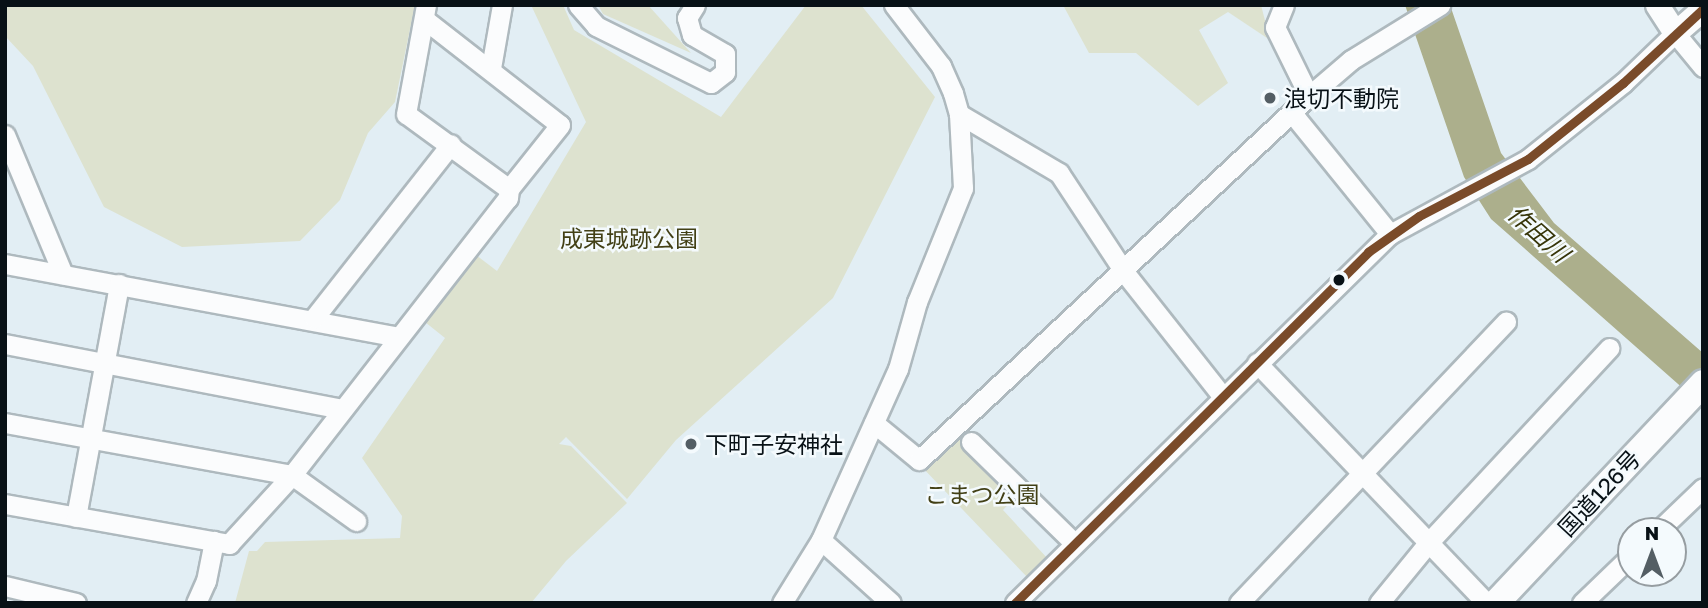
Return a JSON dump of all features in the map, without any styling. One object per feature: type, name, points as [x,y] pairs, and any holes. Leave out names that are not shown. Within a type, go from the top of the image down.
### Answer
[{"type":"highway","name":"国道126号","points":[[1496,603],[1703,383]]},
{"type":"main road","points":[[1657,5],[1675,33],[1703,9]]},
{"type":"street","points":[[491,68],[502,5]]},
{"type":"street","points":[[578,5],[596,26],[711,83],[725,72],[725,54],[692,35],[687,18],[695,5]]},
{"type":"street","points":[[782,603],[821,540],[898,369],[916,302],[963,188],[959,114],[941,66],[894,5]]},
{"type":"street","points":[[1284,5],[1275,27],[1308,96]]},
{"type":"street","points":[[874,423],[919,460],[1125,272],[1308,96],[1394,32],[1440,5]]},
{"type":"street","points":[[5,505],[229,544],[292,475],[509,198],[509,189],[561,125],[425,12],[406,114],[451,144],[509,189]]},
{"type":"street","points":[[1015,603],[1222,396],[1390,234],[1453,197],[1528,159],[1623,83],[1675,33],[1703,68]]},
{"type":"street","points":[[1292,113],[1390,234]]},
{"type":"street","points":[[959,114],[1059,173],[1125,272],[1222,396]]},
{"type":"street","points":[[5,135],[63,274]]},
{"type":"street","points":[[314,318],[451,144]]},
{"type":"street","points":[[5,183],[27,187]]},
{"type":"street","points":[[5,264],[314,318],[398,337]]},
{"type":"street","points":[[76,517],[119,284]]},
{"type":"street","points":[[1240,603],[1363,470],[1506,322]]},
{"type":"street","points":[[5,344],[343,409]]},
{"type":"street","points":[[1379,603],[1429,542],[1609,348]]},
{"type":"street","points":[[1256,363],[1363,470],[1486,603]]},
{"type":"street","points":[[5,423],[292,475],[356,521]]},
{"type":"street","points":[[971,442],[1074,543]]},
{"type":"street","points":[[1673,517],[1703,488]]},
{"type":"street","points":[[821,540],[891,603]]},
{"type":"street","points":[[196,603],[206,582],[214,541]]},
{"type":"street","points":[[1582,603],[1617,569]]},
{"type":"street","points":[[5,586],[76,603]]},
{"type":"green space","points":[[5,5],[415,5],[395,102],[368,133],[340,200],[300,241],[182,247],[104,207],[33,66],[5,36]]},
{"type":"green space","name":"成東城跡公園","points":[[531,5],[563,5],[574,30],[721,117],[806,5],[861,5],[935,97],[833,298],[676,440],[627,499],[566,437],[559,444],[571,446],[627,503],[566,561],[531,603],[235,603],[249,551],[257,551],[265,542],[400,538],[402,516],[362,458],[445,338],[425,322],[476,255],[497,271],[586,122]]},
{"type":"green space","points":[[598,5],[648,5],[691,53],[603,14]]},
{"type":"green space","points":[[1063,5],[1261,5],[1270,40],[1228,12],[1199,30],[1228,83],[1198,106],[1136,53],[1089,53]]},
{"type":"green space","name":"こまつ公園","points":[[955,433],[1018,494],[1003,510],[1048,559],[1028,578],[921,466]]},
{"type":"water","name":"作田川","points":[[1405,5],[1450,5],[1501,153],[1554,223],[1703,353],[1703,406],[1491,219],[1464,177]]},
{"type":"transit line","points":[[1015,603],[1368,252],[1419,216],[1528,159],[1623,83],[1703,9]]},
{"type":"place","name":"浪切不動院","points":[[1270,98]]},
{"type":"place","name":"下町子安神社","points":[[691,444]]}]
